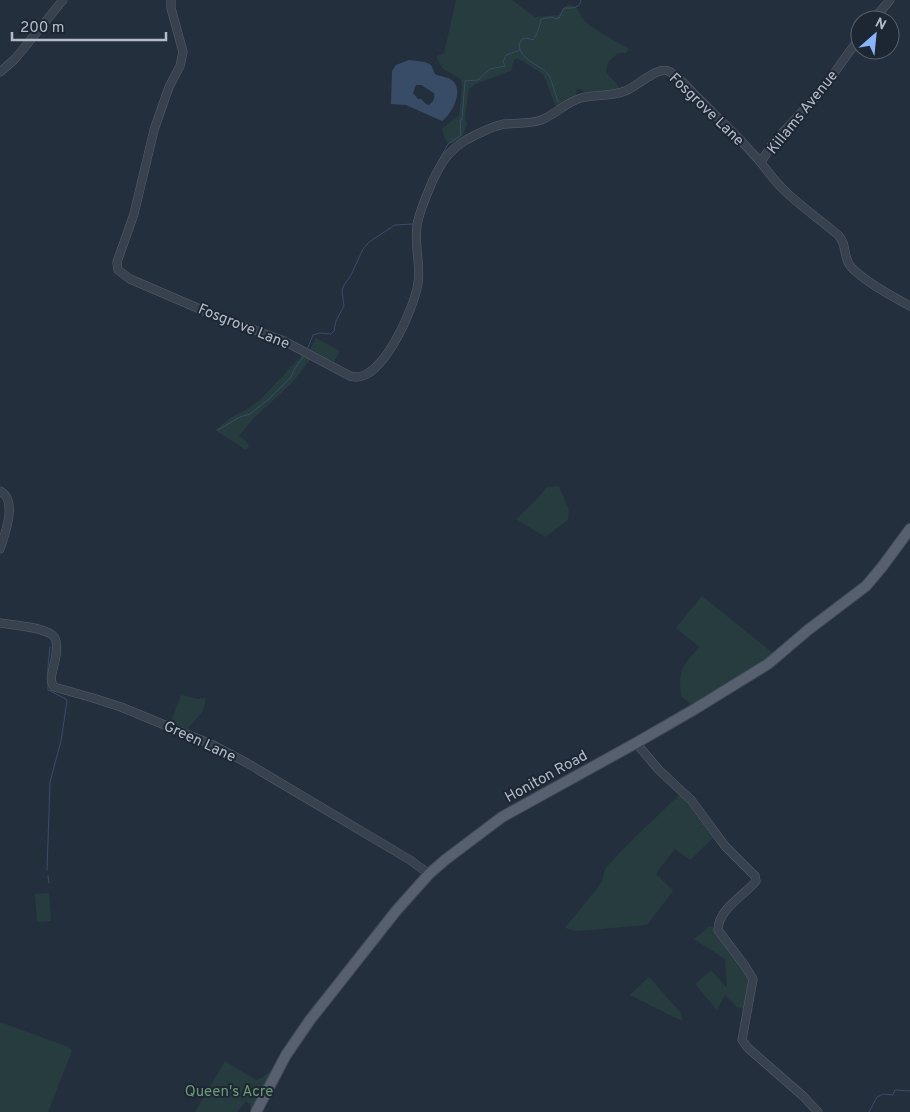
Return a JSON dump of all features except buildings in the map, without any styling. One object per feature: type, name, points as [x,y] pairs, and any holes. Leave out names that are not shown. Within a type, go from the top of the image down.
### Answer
[{"type":"main road","name":"Honiton Road","points":[[256,1112],[286,1055],[310,1020],[396,911],[429,874],[460,847],[502,818],[695,710],[768,664],[808,630],[866,586],[910,529]]},
{"type":"street","points":[[0,72],[15,59],[62,0]]},
{"type":"street","name":"Fosgrove Lane","points":[[171,0],[171,8],[183,52],[182,60],[169,87],[154,130],[134,214],[117,262],[118,270],[130,279],[208,313],[284,341],[355,378],[374,368],[390,349],[406,321],[418,282],[417,227],[424,202],[448,153],[473,136],[496,126],[536,122],[579,98],[613,95],[626,91],[656,72],[664,70],[671,73],[685,85],[761,162]]},
{"type":"street","points":[[882,10],[890,0]]},
{"type":"street","name":"Killams Avenue","points":[[761,162],[773,143],[822,90],[850,51]]},
{"type":"street","points":[[761,162],[781,187],[844,241],[846,258],[851,266],[892,297],[910,306]]},
{"type":"street","points":[[0,491],[8,498],[9,511],[0,549]]},
{"type":"street","name":"Green Lane","points":[[0,623],[40,629],[56,639],[56,651],[50,680],[54,688],[121,707],[213,745],[247,763],[410,860],[429,874]]},
{"type":"street","points":[[636,743],[659,770],[691,800],[725,846],[755,876],[756,881],[724,913],[718,923],[718,930],[725,942],[753,979],[742,1040],[748,1048],[803,1096],[818,1112]]},
{"type":"green space","points":[[456,0],[512,0],[535,17],[558,15],[567,5],[575,7],[583,19],[591,26],[629,49],[626,53],[618,53],[608,62],[606,71],[621,90],[586,94],[581,89],[577,89],[576,97],[556,107],[543,74],[517,58],[514,60],[511,71],[476,84],[469,89],[465,117],[467,125],[461,140],[448,143],[445,140],[442,129],[459,115],[462,89],[461,80],[443,69],[437,56],[444,53]]},
{"type":"green space","points":[[316,338],[340,351],[334,362],[310,350]]},
{"type":"green space","points":[[302,355],[310,360],[292,383],[255,417],[239,436],[249,446],[246,450],[215,430],[260,400]]},
{"type":"green space","points":[[559,486],[569,510],[568,520],[545,537],[516,519],[547,487]]},
{"type":"green space","points":[[702,596],[774,654],[693,706],[681,696],[680,680],[682,669],[699,647],[676,628]]},
{"type":"green space","points":[[181,695],[197,699],[206,698],[203,711],[187,729],[171,722]]},
{"type":"green space","points":[[680,794],[713,838],[690,860],[675,849],[657,872],[657,875],[673,891],[647,925],[577,931],[565,928],[602,882],[605,869]]},
{"type":"green space","points":[[49,893],[51,921],[37,922],[35,894]]},
{"type":"green space","points":[[710,926],[715,929],[750,978],[744,1009],[737,1007],[725,995],[717,1010],[695,984],[711,970],[727,988],[725,959],[694,939]]},
{"type":"green space","points":[[649,977],[681,1013],[682,1021],[630,995]]},
{"type":"green space","points":[[0,1022],[68,1047],[72,1051],[48,1112],[0,1112]]},
{"type":"green space","name":"Queen's Acre","points":[[225,1061],[256,1080],[262,1078],[275,1067],[252,1111],[246,1101],[237,1112],[195,1112]]},
{"type":"water","points":[[409,60],[425,62],[431,65],[435,74],[448,78],[455,83],[457,88],[456,101],[446,118],[442,121],[406,105],[391,104],[392,71],[396,65]],"holes":[[[416,85],[421,85],[434,93],[434,99],[429,105],[418,99],[413,93]]]},
{"type":"waterway","points":[[436,166],[448,144],[461,135],[460,120],[462,120],[465,81],[478,80],[490,69],[505,66],[503,62],[506,55],[520,50],[519,45],[522,39],[533,40],[541,19],[559,18],[564,8],[573,8],[579,5],[581,0]]},
{"type":"waterway","points":[[520,50],[526,58],[548,74],[558,102]]},
{"type":"waterway","points":[[307,350],[313,335],[320,333],[331,334],[334,331],[336,321],[344,306],[342,291],[344,285],[351,275],[363,249],[369,242],[395,225],[413,224],[416,213]]},
{"type":"waterway","points":[[218,430],[240,417],[250,414],[270,398],[291,377],[304,356]]},
{"type":"waterway","points":[[47,870],[50,782],[61,741],[67,701],[48,690],[50,647]]},
{"type":"waterway","points":[[48,876],[49,883]]},
{"type":"waterway","points":[[869,1112],[877,1097],[883,1094],[893,1095],[895,1090],[910,1091]]}]
